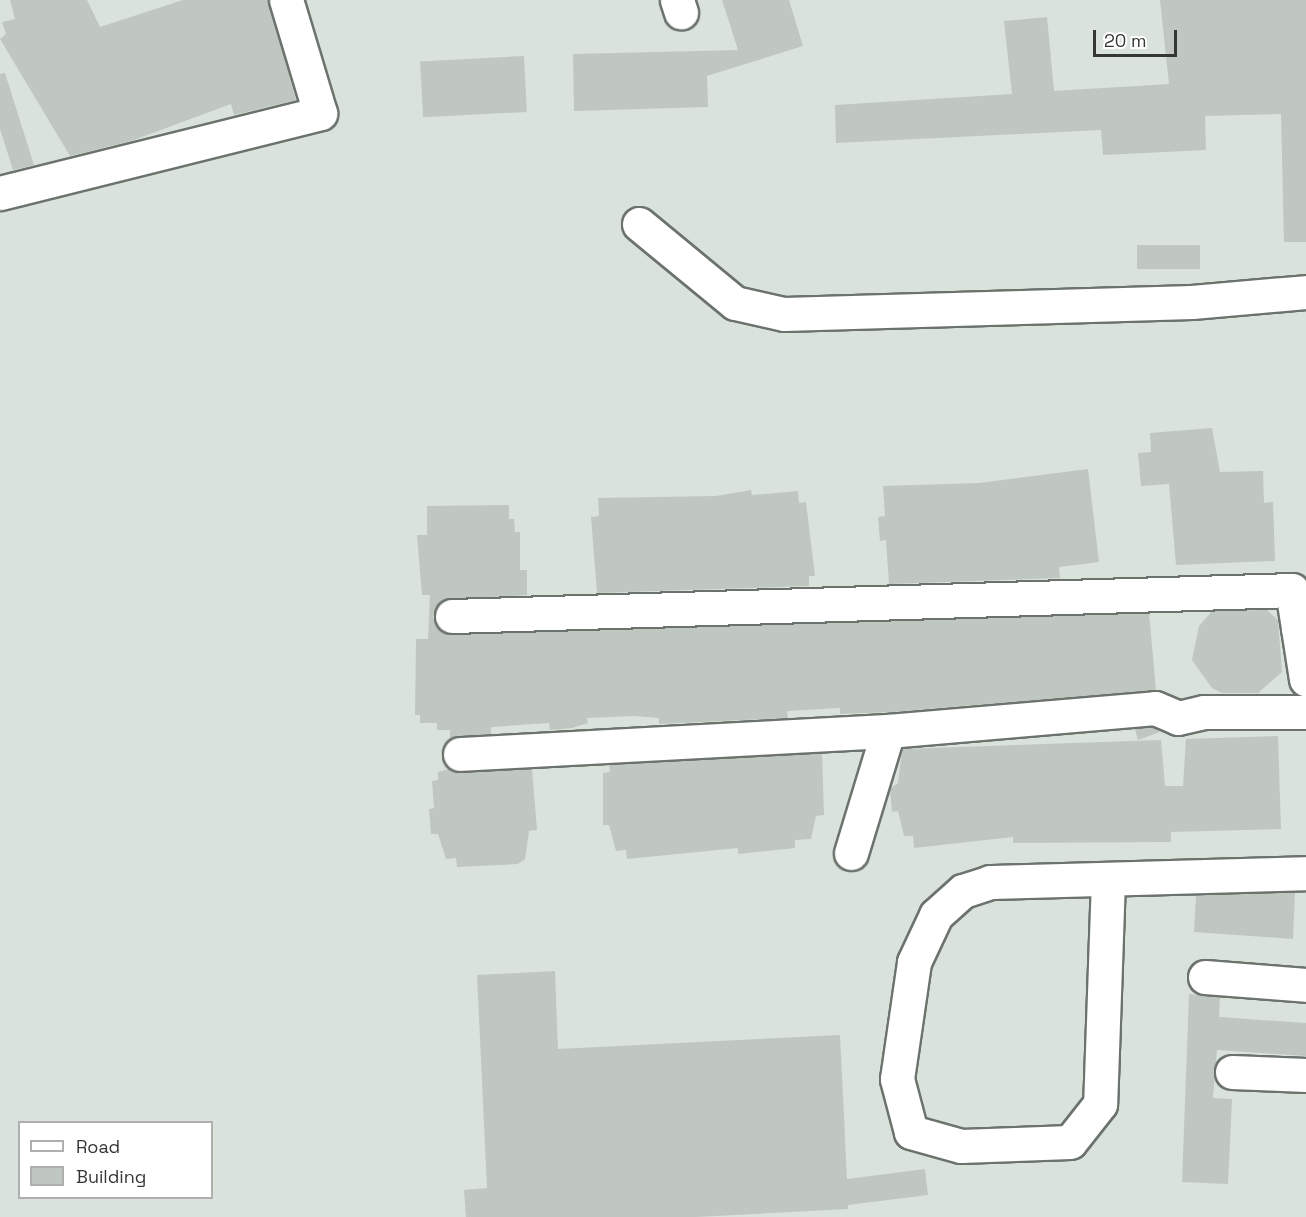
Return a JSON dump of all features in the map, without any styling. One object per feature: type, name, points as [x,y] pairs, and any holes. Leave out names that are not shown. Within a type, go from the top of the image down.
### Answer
[{"type":"street","points":[[0,193],[320,113],[286,0]]},
{"type":"street","points":[[639,224],[735,303],[784,314],[1192,302],[1306,292]]},
{"type":"street","points":[[452,616],[1292,590],[1302,628],[1306,680]]},
{"type":"street","points":[[460,754],[888,731],[1155,708],[1178,718],[1204,712],[1306,712]]},
{"type":"street","points":[[851,853],[888,731]]},
{"type":"street","points":[[1108,879],[1100,1104],[1070,1142],[961,1146],[911,1132],[897,1079],[914,962],[936,915],[963,891],[990,882],[1306,873]]},
{"type":"street","points":[[1205,977],[1306,985]]},
{"type":"street","points":[[1232,1072],[1306,1075]]},
{"type":"building","points":[[10,0],[87,0],[100,27],[183,0],[268,0],[296,100],[234,115],[231,104],[131,141],[70,156],[0,39],[6,34],[2,22],[15,19]]},
{"type":"building","points":[[722,0],[789,0],[803,46],[707,76],[708,107],[574,111],[573,54],[738,50]]},
{"type":"building","points":[[1160,0],[1306,0],[1306,242],[1284,242],[1281,114],[1205,116],[1206,150],[1103,155],[1101,130],[836,143],[835,105],[1012,94],[1004,21],[1047,17],[1054,91],[1169,84]]},
{"type":"building","points":[[524,56],[527,112],[423,117],[420,61]]},
{"type":"building","points":[[5,73],[34,165],[13,170],[0,129],[0,74]]},
{"type":"building","points":[[1137,245],[1200,245],[1200,269],[1137,269]]},
{"type":"building","points":[[1212,428],[1220,472],[1263,471],[1264,503],[1273,502],[1275,561],[1176,565],[1169,484],[1141,486],[1138,453],[1151,452],[1150,433]]},
{"type":"building","points":[[1088,469],[1099,562],[1059,567],[1060,578],[889,584],[886,540],[880,541],[878,517],[885,516],[883,486],[979,483]]},
{"type":"building","points":[[751,490],[752,495],[798,491],[799,503],[806,502],[815,576],[809,576],[809,586],[597,593],[591,517],[599,516],[598,498],[716,496]]},
{"type":"building","points":[[509,505],[509,519],[514,519],[515,532],[520,532],[520,570],[527,570],[527,595],[443,600],[433,617],[444,633],[1149,613],[1156,690],[892,712],[840,714],[840,708],[787,711],[788,718],[659,724],[659,718],[634,716],[587,718],[588,723],[572,728],[550,730],[549,723],[491,727],[491,734],[450,738],[450,730],[437,730],[437,723],[420,723],[420,715],[415,715],[416,639],[428,639],[430,595],[422,595],[417,535],[427,535],[427,506]]},
{"type":"building","points":[[1267,610],[1278,620],[1282,672],[1258,693],[1222,693],[1212,688],[1192,660],[1199,626],[1212,611]]},
{"type":"building","points":[[1152,727],[1160,732],[1138,740],[1135,729]]},
{"type":"building","points":[[1278,736],[1281,829],[1171,832],[1171,842],[1013,843],[1013,837],[914,848],[913,836],[904,836],[898,811],[892,812],[890,789],[898,783],[902,749],[1161,740],[1165,786],[1183,786],[1186,739]]},
{"type":"building","points":[[822,753],[824,815],[816,816],[811,839],[795,840],[795,848],[738,854],[738,848],[627,859],[626,850],[616,851],[609,825],[603,825],[603,773],[610,772],[609,765]]},
{"type":"building","points":[[450,769],[532,769],[537,830],[529,831],[525,859],[518,864],[457,867],[456,858],[446,859],[438,834],[431,834],[429,809],[434,808],[432,781],[438,780],[438,772]]},
{"type":"building","points":[[1295,892],[1293,939],[1194,932],[1196,895]]},
{"type":"building","points":[[555,971],[558,1049],[840,1035],[847,1179],[925,1169],[928,1195],[848,1205],[848,1209],[697,1217],[466,1217],[464,1190],[487,1188],[477,975]]},
{"type":"building","points":[[1189,994],[1220,997],[1219,1017],[1306,1023],[1306,1056],[1217,1050],[1213,1098],[1232,1099],[1228,1184],[1182,1182]]}]
